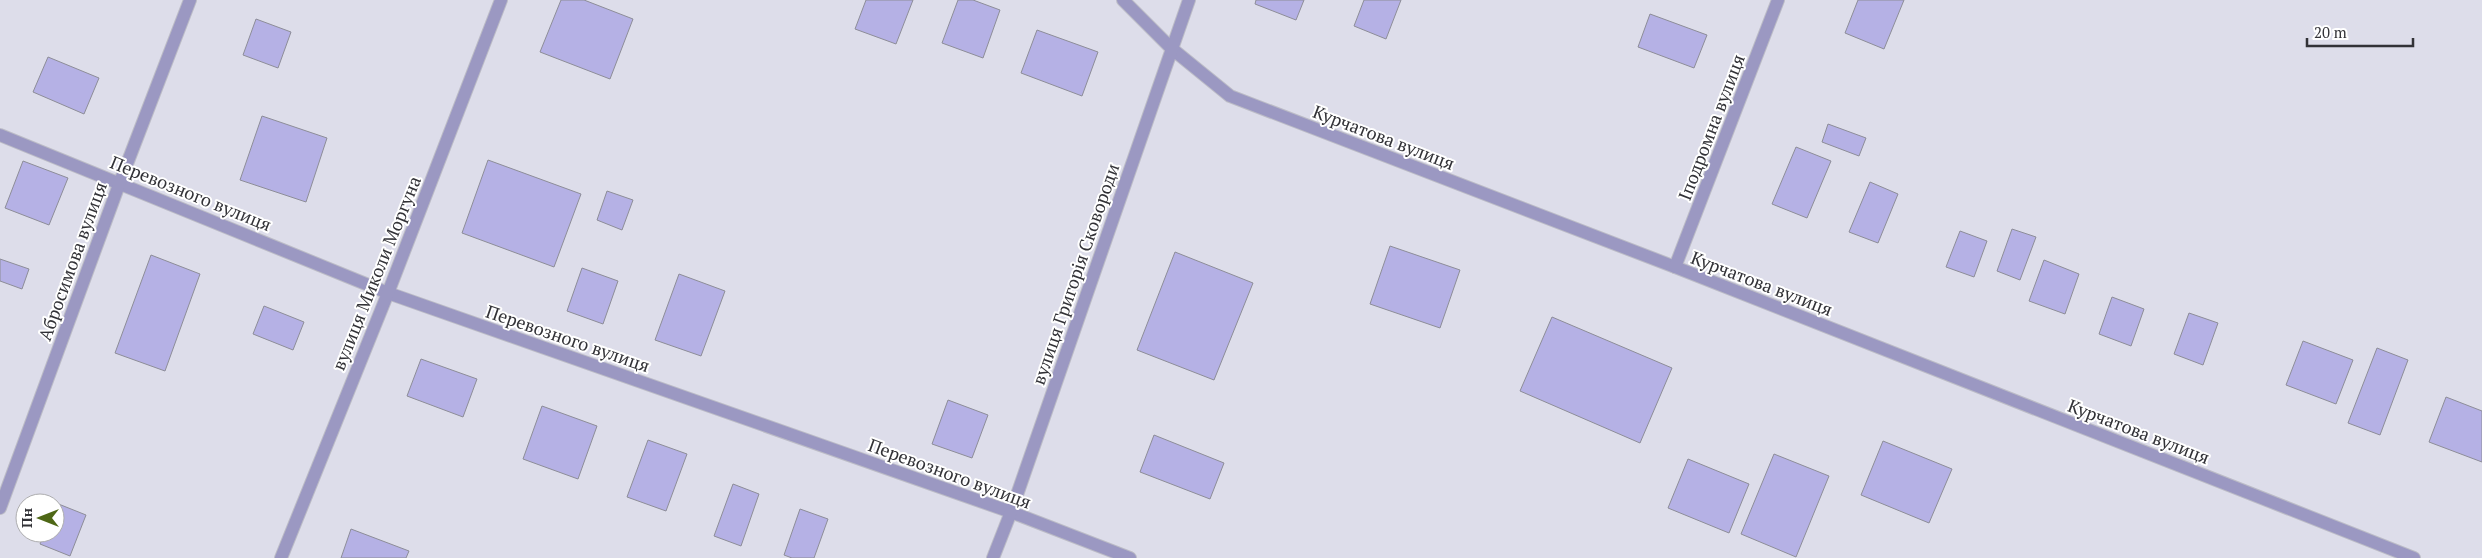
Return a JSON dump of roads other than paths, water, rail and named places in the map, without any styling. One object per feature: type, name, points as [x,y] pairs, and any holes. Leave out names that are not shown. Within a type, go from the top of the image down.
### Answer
[{"type":"street","name":"Абросимова вулиця","points":[[0,508],[120,182],[190,0]]},
{"type":"street","name":"вулиця Миколи Моргуна","points":[[281,558],[388,293],[501,0]]},
{"type":"street","name":"Курчатова вулиця","points":[[1123,0],[1171,48],[1230,96],[1675,267],[2414,558]]},
{"type":"street","name":"вулиця Григорія Сковороди","points":[[993,558],[1011,512],[1189,0]]},
{"type":"street","name":"Іподромна вулиця","points":[[1675,267],[1778,0]]},
{"type":"street","name":"Перевозного вулиця","points":[[0,135],[120,182],[388,293],[1011,512],[1130,558]]}]
